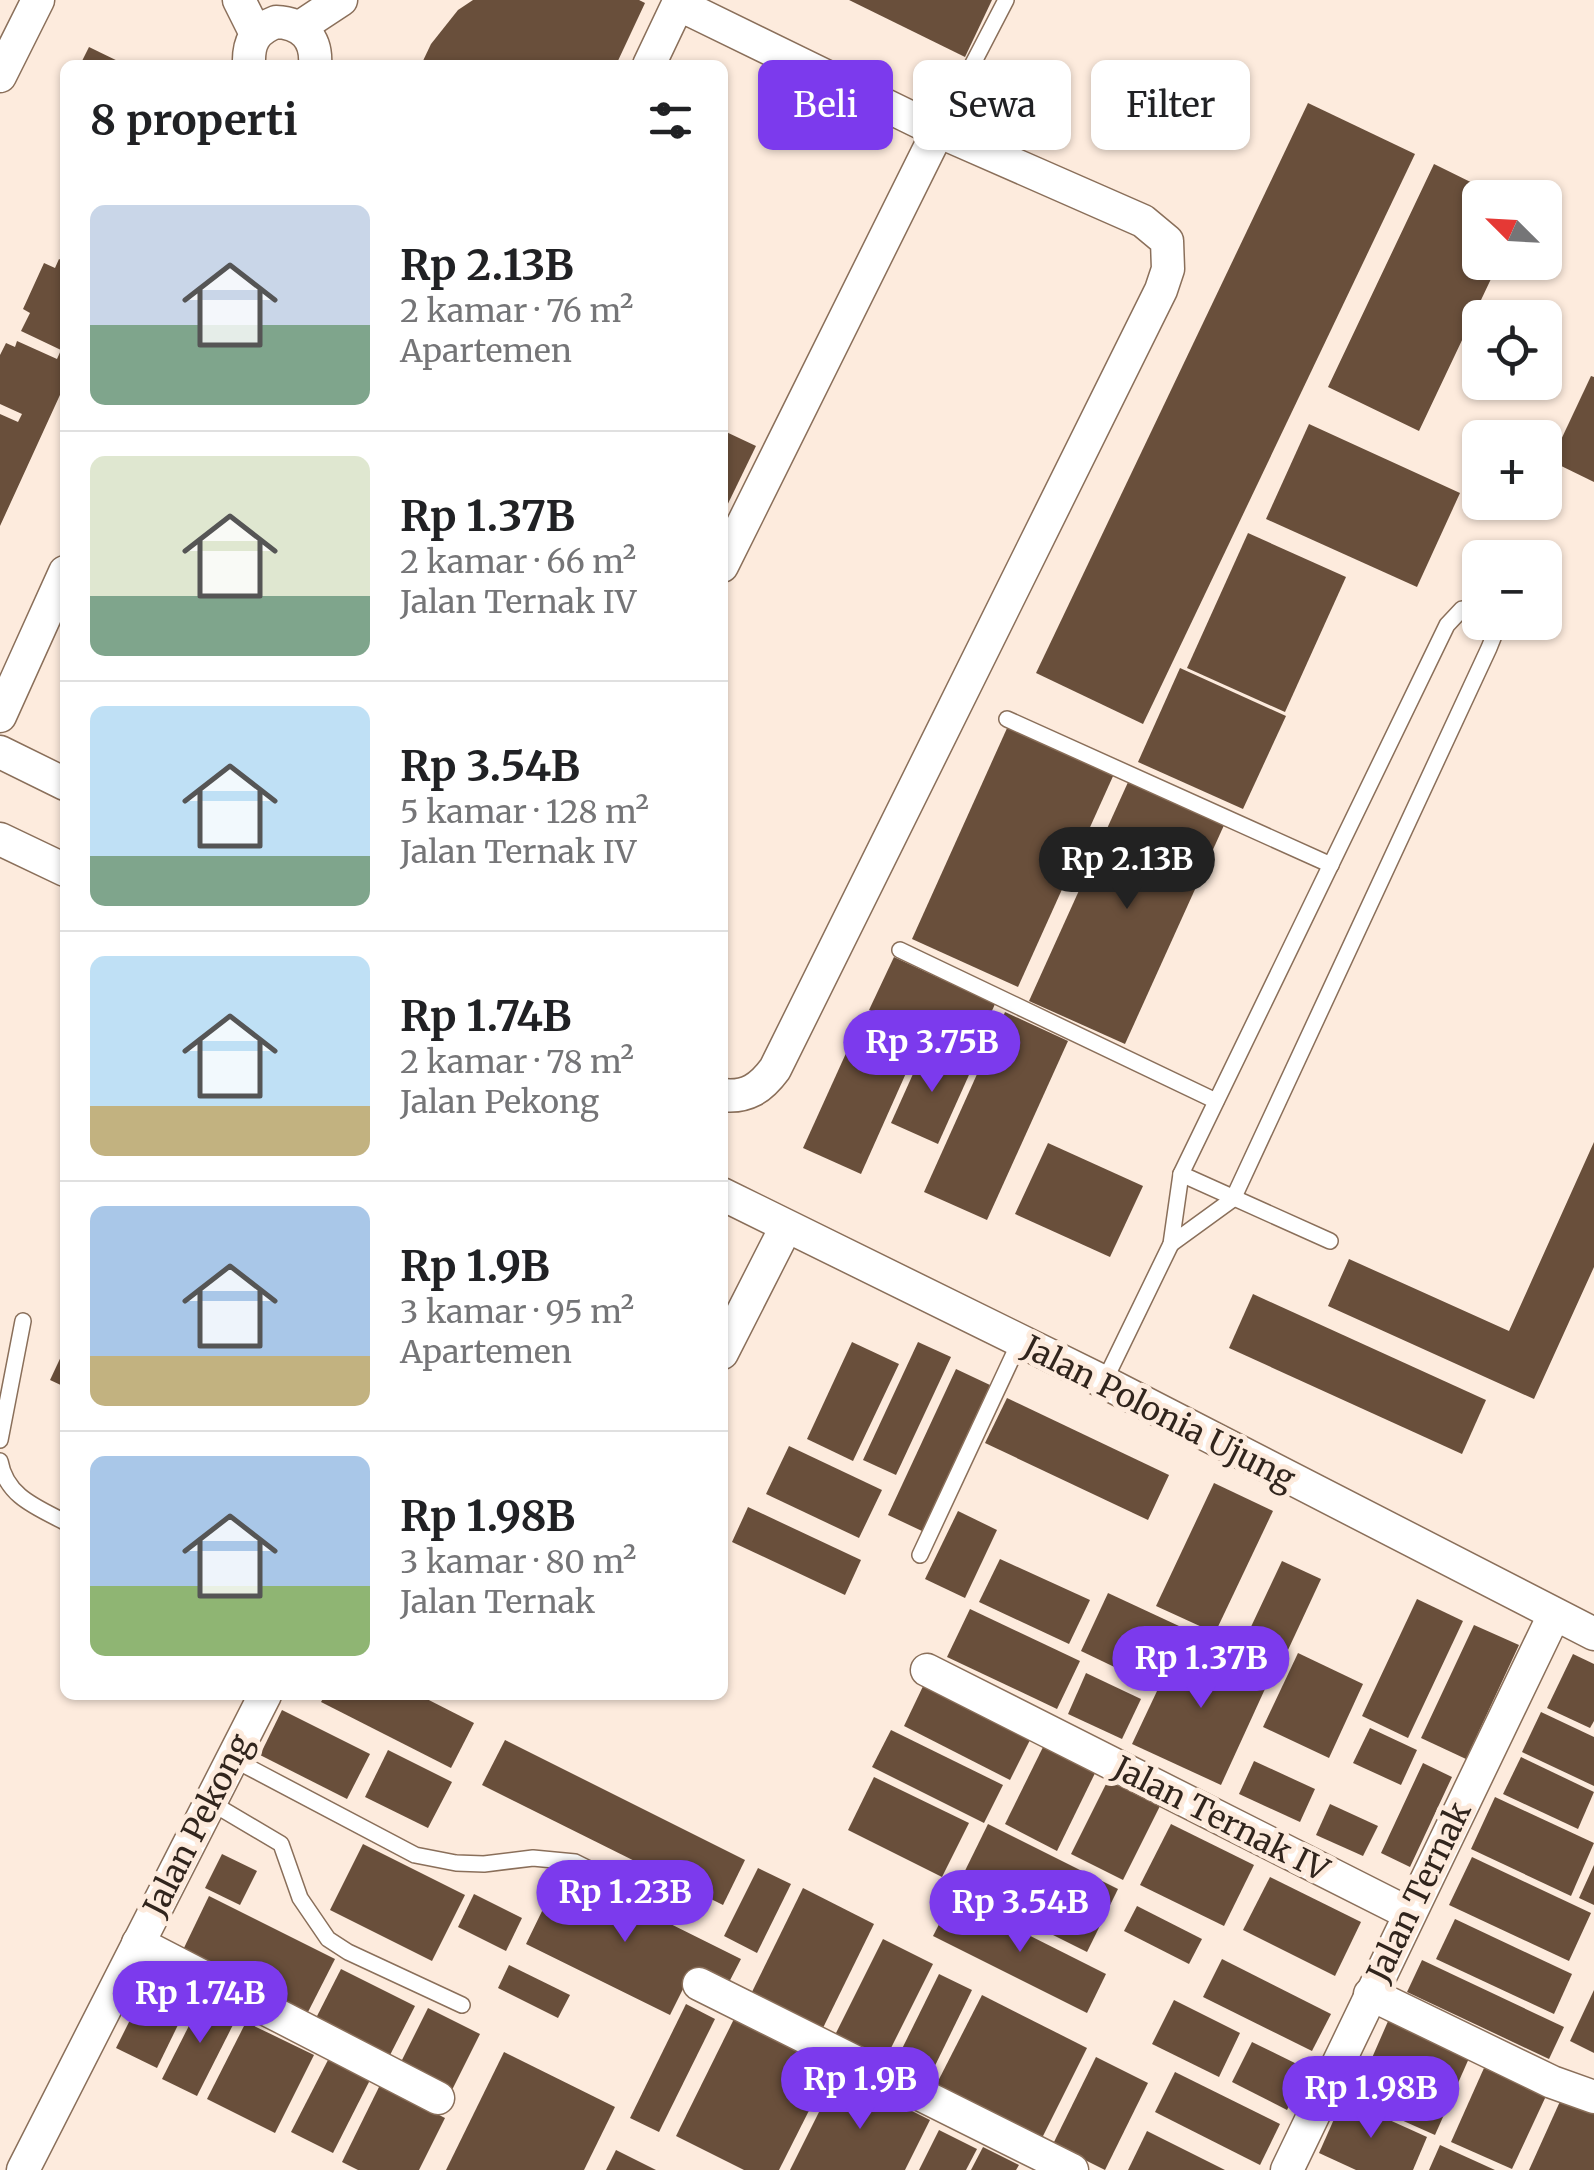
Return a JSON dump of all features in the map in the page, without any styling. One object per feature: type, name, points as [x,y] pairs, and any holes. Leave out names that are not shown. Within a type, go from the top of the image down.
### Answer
[{"type":"street","points":[[0,76],[38,0]]},
{"type":"street","points":[[239,0],[252,49]]},
{"type":"street","points":[[300,27],[342,0]]},
{"type":"street","points":[[651,60],[674,2],[913,119]]},
{"type":"street","points":[[252,49],[276,22],[300,27],[310,37],[315,60]]},
{"type":"street","points":[[728,554],[929,150]]},
{"type":"street","points":[[728,1095],[754,1091],[774,1069],[1168,269],[1167,241],[1143,221],[981,150]]},
{"type":"street","points":[[0,716],[60,583]]},
{"type":"street","points":[[0,752],[60,782]]},
{"type":"street","points":[[0,839],[60,868]]},
{"type":"street","name":"Jalan Polonia Ujung","points":[[728,1197],[1104,1382],[1594,1634]]},
{"type":"street","points":[[728,1341],[786,1227]]},
{"type":"street","name":"Jalan Ternak","points":[[1288,2170],[1554,1615]]},
{"type":"street","name":"Jalan Ternak IV","points":[[928,1670],[1408,1914]]},
{"type":"street","name":"Jalan Pekong","points":[[23,2170],[262,1700]]},
{"type":"street","points":[[138,1943],[438,2098]]},
{"type":"street","points":[[700,1984],[1072,2170]]},
{"type":"street","points":[[1370,1994],[1552,2082],[1594,2097]]},
{"type":"lane","points":[[975,60],[1006,0]]},
{"type":"lane","points":[[1104,1382],[1171,1244],[1181,1174],[1447,625],[1462,609]]},
{"type":"lane","points":[[1171,1244],[1233,1199],[1492,640]]},
{"type":"lane","points":[[1008,720],[1331,865]]},
{"type":"lane","points":[[900,950],[1216,1102]]},
{"type":"lane","points":[[1181,1174],[1330,1241]]},
{"type":"lane","points":[[0,1440],[23,1321]]},
{"type":"lane","points":[[920,1555],[1019,1342]]},
{"type":"lane","points":[[0,1461],[3,1477],[13,1491],[60,1519]]},
{"type":"lane","points":[[233,1759],[415,1855],[456,1863],[533,1858],[575,1862],[678,1913]]},
{"type":"lane","points":[[210,1802],[281,1844],[300,1898],[328,1939],[462,2005]]},
{"type":"building","points":[[473,0],[645,3],[618,60],[423,60],[458,10]]},
{"type":"building","points":[[849,0],[992,0],[965,57]]},
{"type":"building","points":[[89,47],[116,60],[82,60]]},
{"type":"building","points":[[1308,103],[1415,154],[1143,724],[1036,673]]},
{"type":"building","points":[[1434,164],[1466,180],[1462,180],[1462,280],[1490,280],[1481,300],[1462,300],[1462,340],[1419,431],[1328,387]]},
{"type":"building","points":[[60,260],[60,350],[21,331],[30,313],[23,309],[44,263],[55,268]]},
{"type":"building","points":[[17,341],[57,359],[60,352],[60,395],[0,526],[0,414],[18,422],[22,414],[0,404],[0,355],[6,343],[15,347]]},
{"type":"building","points":[[1591,376],[1594,377],[1594,482],[1562,466],[1562,438]]},
{"type":"building","points":[[1309,424],[1460,493],[1417,587],[1266,519]]},
{"type":"building","points":[[728,433],[756,446],[728,504]]},
{"type":"building","points":[[1248,533],[1346,577],[1285,712],[1187,668]]},
{"type":"building","points":[[1180,668],[1286,716],[1243,809],[1138,762]]},
{"type":"building","points":[[1008,726],[1114,774],[1018,987],[912,939]]},
{"type":"building","points":[[1129,780],[1225,823],[1125,1044],[1029,1001]]},
{"type":"building","points":[[894,957],[995,1004],[972,1056],[869,1010]]},
{"type":"building","points":[[1005,1012],[1068,1041],[987,1220],[924,1192]]},
{"type":"building","points":[[862,1018],[919,1044],[861,1174],[803,1148]]},
{"type":"building","points":[[926,1045],[973,1066],[938,1144],[891,1123]]},
{"type":"building","points":[[1594,1142],[1594,1267],[1534,1399],[1328,1306],[1349,1259],[1509,1331]]},
{"type":"building","points":[[1048,1143],[1143,1186],[1110,1257],[1015,1214]]},
{"type":"building","points":[[1253,1294],[1486,1400],[1462,1454],[1229,1348]]},
{"type":"building","points":[[852,1342],[899,1364],[853,1461],[807,1439]]},
{"type":"building","points":[[918,1342],[951,1357],[896,1475],[863,1460]]},
{"type":"building","points":[[60,1359],[60,1385],[50,1380]]},
{"type":"building","points":[[956,1369],[990,1385],[922,1531],[888,1515]]},
{"type":"building","points":[[1007,1398],[1169,1475],[1148,1520],[985,1443]]},
{"type":"building","points":[[789,1446],[882,1490],[859,1538],[766,1494]]},
{"type":"building","points":[[1214,1483],[1273,1511],[1215,1633],[1156,1606]]},
{"type":"building","points":[[748,1507],[861,1560],[845,1595],[732,1542]]},
{"type":"building","points":[[958,1511],[997,1530],[965,1598],[925,1579]]},
{"type":"building","points":[[1000,1559],[1090,1600],[1069,1644],[979,1602]]},
{"type":"building","points":[[1282,1561],[1321,1579],[1288,1650],[1249,1631]]},
{"type":"building","points":[[1108,1593],[1179,1626],[1152,1685],[1081,1651]]},
{"type":"building","points":[[1417,1599],[1463,1621],[1408,1738],[1362,1716]]},
{"type":"building","points":[[970,1609],[1080,1661],[1057,1709],[947,1657]]},
{"type":"building","points":[[1474,1625],[1519,1645],[1466,1759],[1421,1738]]},
{"type":"building","points":[[1183,1636],[1270,1678],[1221,1785],[1132,1744]]},
{"type":"building","points":[[1298,1653],[1363,1684],[1329,1758],[1263,1727]]},
{"type":"building","points":[[1573,1654],[1594,1664],[1594,1721],[1590,1728],[1547,1708]]},
{"type":"building","points":[[1086,1673],[1141,1699],[1122,1739],[1068,1714]]},
{"type":"building","points":[[926,1680],[1033,1734],[1010,1780],[904,1726]]},
{"type":"building","points":[[429,1700],[474,1723],[451,1768],[321,1702]]},
{"type":"building","points":[[282,1710],[370,1754],[347,1799],[260,1755]]},
{"type":"building","points":[[1541,1712],[1594,1737],[1594,1786],[1522,1752]]},
{"type":"building","points":[[1370,1728],[1417,1750],[1401,1785],[1353,1763]]},
{"type":"building","points":[[891,1730],[1003,1785],[984,1823],[872,1767]]},
{"type":"building","points":[[1047,1739],[1099,1765],[1057,1851],[1005,1824]]},
{"type":"building","points":[[505,1740],[745,1860],[723,1905],[482,1785]]},
{"type":"building","points":[[388,1750],[452,1782],[428,1828],[365,1797]]},
{"type":"building","points":[[1521,1757],[1594,1792],[1578,1829],[1503,1794]]},
{"type":"building","points":[[1254,1761],[1315,1789],[1300,1822],[1239,1794]]},
{"type":"building","points":[[1423,1763],[1452,1777],[1410,1867],[1381,1853]]},
{"type":"building","points":[[874,1777],[969,1823],[942,1877],[848,1830]]},
{"type":"building","points":[[1109,1778],[1161,1804],[1123,1880],[1071,1854]]},
{"type":"building","points":[[1495,1797],[1594,1843],[1571,1896],[1471,1849]]},
{"type":"building","points":[[1330,1804],[1378,1826],[1363,1856],[1316,1835]]},
{"type":"building","points":[[988,1824],[1118,1889],[1087,1952],[957,1887]]},
{"type":"building","points":[[1171,1824],[1254,1865],[1224,1926],[1140,1885]]},
{"type":"building","points":[[363,1844],[465,1895],[432,1961],[330,1910]]},
{"type":"building","points":[[222,1854],[257,1871],[240,1905],[205,1888]]},
{"type":"building","points":[[1472,1857],[1591,1913],[1569,1961],[1449,1905]]},
{"type":"building","points":[[1594,1865],[1594,1905],[1579,1898]]},
{"type":"building","points":[[758,1868],[791,1884],[757,1953],[724,1936]]},
{"type":"building","points":[[562,1870],[741,1959],[726,1988],[692,1971],[670,2015],[526,1944]]},
{"type":"building","points":[[1270,1877],[1361,1922],[1335,1976],[1243,1930]]},
{"type":"building","points":[[803,1888],[874,1924],[820,2034],[749,1998]]},
{"type":"building","points":[[474,1894],[522,1918],[506,1951],[458,1927]]},
{"type":"building","points":[[209,1896],[335,1959],[307,2014],[182,1952]]},
{"type":"building","points":[[953,1897],[1106,1974],[1087,2013],[933,1936]]},
{"type":"building","points":[[1137,1906],[1202,1939],[1189,1964],[1124,1931]]},
{"type":"building","points":[[1455,1919],[1572,1974],[1554,2014],[1436,1959]]},
{"type":"building","points":[[883,1939],[933,1964],[884,2062],[834,2037]]},
{"type":"building","points":[[1222,1959],[1331,2014],[1312,2051],[1203,1997]]},
{"type":"building","points":[[1422,1960],[1564,2027],[1549,2059],[1407,1992]]},
{"type":"building","points":[[509,1965],[570,1995],[558,2018],[498,1988]]},
{"type":"building","points":[[157,1966],[197,1986],[157,2068],[116,2048]]},
{"type":"building","points":[[341,1969],[415,2006],[388,2059],[314,2022]]},
{"type":"building","points":[[939,1974],[972,1990],[927,2082],[894,2065]]},
{"type":"building","points":[[1594,1990],[1594,2053],[1570,2041]]},
{"type":"building","points":[[982,1995],[1087,2048],[1039,2144],[933,2091]]},
{"type":"building","points":[[204,1996],[239,2013],[197,2096],[162,2079]]},
{"type":"building","points":[[1174,2000],[1240,2033],[1219,2077],[1152,2044]]},
{"type":"building","points":[[686,2004],[715,2019],[659,2132],[630,2118]]},
{"type":"building","points":[[428,2008],[480,2034],[449,2096],[397,2070]]},
{"type":"building","points":[[734,2019],[831,2067],[779,2170],[744,2170],[676,2136]]},
{"type":"building","points":[[1389,2019],[1470,2056],[1435,2135],[1354,2099]]},
{"type":"building","points":[[246,2022],[314,2055],[275,2133],[207,2099]]},
{"type":"building","points":[[1252,2042],[1307,2069],[1287,2110],[1232,2082]]},
{"type":"building","points":[[504,2052],[615,2107],[584,2170],[446,2170]]},
{"type":"building","points":[[1096,2057],[1148,2083],[1105,2170],[1053,2144]]},
{"type":"building","points":[[328,2060],[370,2080],[333,2153],[291,2132]]},
{"type":"building","points":[[1484,2068],[1546,2096],[1512,2169],[1451,2142]]},
{"type":"building","points":[[1175,2072],[1280,2124],[1260,2165],[1155,2112]]},
{"type":"building","points":[[838,2074],[930,2120],[905,2170],[790,2170]]},
{"type":"building","points":[[380,2085],[445,2118],[419,2170],[358,2170],[342,2162]]},
{"type":"building","points":[[1562,2097],[1594,2111],[1594,2170],[1529,2170]]},
{"type":"building","points":[[1343,2099],[1427,2137],[1413,2170],[1356,2170],[1319,2153]]},
{"type":"building","points":[[939,2130],[977,2149],[966,2170],[919,2170]]},
{"type":"building","points":[[1147,2131],[1225,2170],[1128,2170]]},
{"type":"building","points":[[1440,2145],[1495,2170],[1429,2170]]},
{"type":"building","points":[[983,2147],[1019,2165],[1016,2170],[971,2170]]},
{"type":"building","points":[[616,2150],[656,2170],[606,2170]]}]
